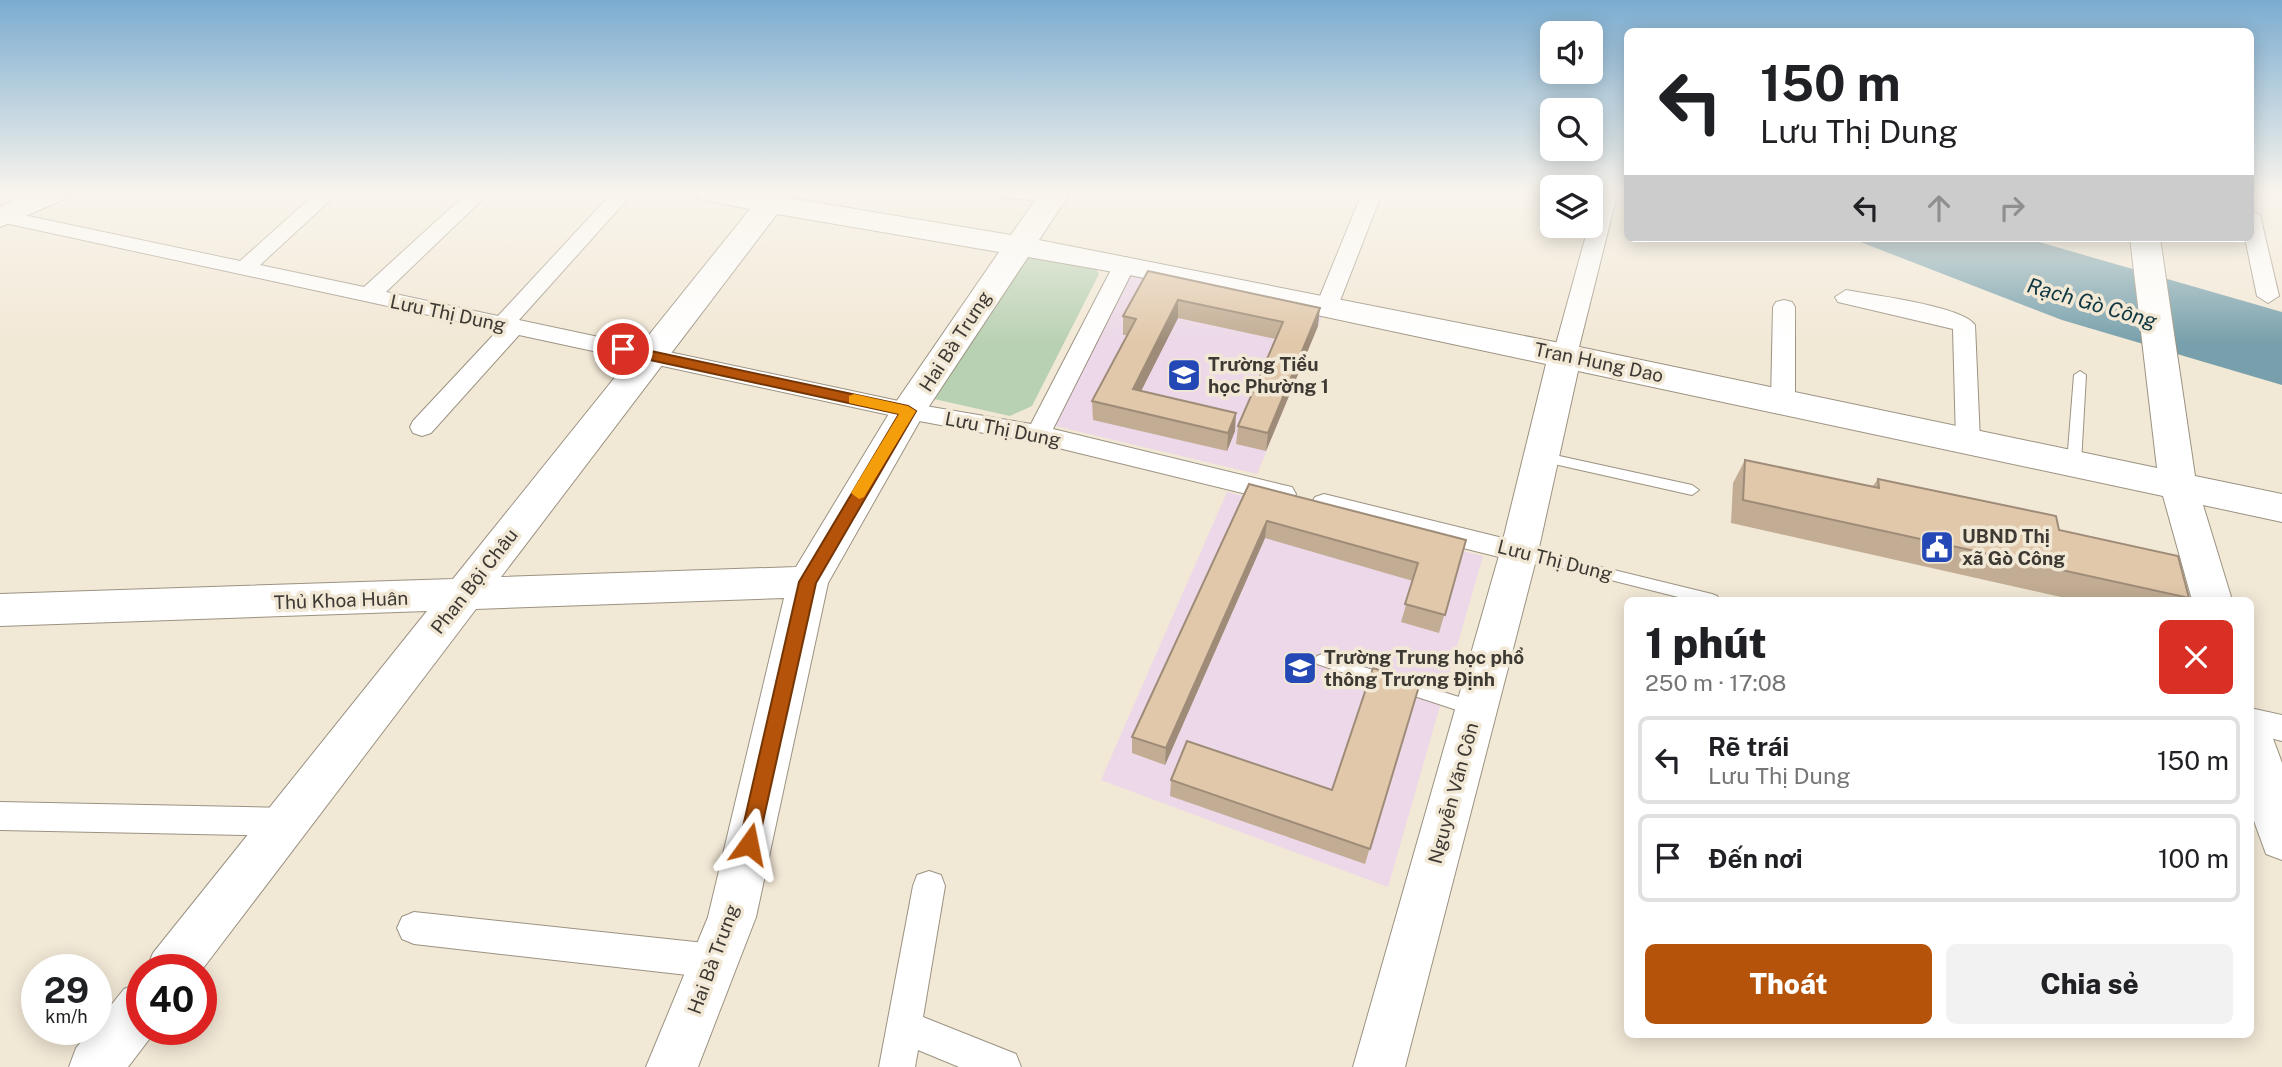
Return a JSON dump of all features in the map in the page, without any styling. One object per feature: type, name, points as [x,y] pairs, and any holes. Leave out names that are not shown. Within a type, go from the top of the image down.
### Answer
[{"type":"street","name":"Lưu Thị Dung","points":[[118,243],[908,411],[1038,434],[1519,552]]},
{"type":"street","points":[[242,270],[272,243]]},
{"type":"street","points":[[367,297],[425,243]]},
{"type":"street","points":[[422,427],[580,243]]},
{"type":"street","name":"Phan Bội Châu","points":[[183,954],[739,243]]},
{"type":"street","name":"Tran Hung Dao","points":[[1011,243],[1565,355],[2282,508]]},
{"type":"street","points":[[1327,306],[1352,243]]},
{"type":"street","points":[[1565,355],[1595,243]]},
{"type":"street","points":[[2146,243],[2178,485],[2211,597]]},
{"type":"street","points":[[2256,243],[2268,296]]},
{"type":"street","name":"Hai Bà Trưng","points":[[672,1067],[738,892],[808,582],[908,411],[1018,244]]},
{"type":"street","points":[[1038,434],[1125,264]]},
{"type":"street","points":[[1846,297],[1948,318],[1964,325],[1968,440]]},
{"type":"street","points":[[1783,401],[1784,307]]},
{"type":"street","name":"Nguyễn Văn Côn","points":[[1378,1067],[1519,552],[1565,355]]},
{"type":"street","name":"Thủ Khoa Huân","points":[[0,610],[461,597],[808,582]]},
{"type":"street","points":[[2254,721],[2282,728]]},
{"type":"street","points":[[2254,742],[2278,814]]},
{"type":"street","points":[[0,816],[286,822]]},
{"type":"street","points":[[897,1067],[929,886]]},
{"type":"street","points":[[414,928],[714,961]]},
{"type":"street","points":[[95,1067],[126,1027]]},
{"type":"street","points":[[904,1027],[1003,1067]]},
{"type":"lane","points":[[2074,463],[2080,374]]},
{"type":"lane","points":[[1541,457],[1692,491]]},
{"type":"lane","name":"Lưu Thị Dung","points":[[1519,552],[1700,597]]},
{"type":"lane","points":[[1322,660],[1476,709]]},
{"type":"shaded area","name":"Trường Tiểu học Phường 1","points":[[1121,271],[1324,312],[1257,474],[1047,424]]},
{"type":"shaded area","name":"Trường Trung học phổ thông Trương Định","points":[[1227,492],[1483,556],[1388,887],[1101,780]]},
{"type":"green space","points":[[1012,255],[1092,264],[1099,274],[1032,406],[1010,416],[934,399]]},
{"type":"water","name":"Rạch Gò Công","points":[[1862,243],[2042,243],[2282,312],[2282,385],[2062,320]]},
{"type":"building","points":[[1148,271],[1320,308],[1268,433],[1238,426],[1283,322],[1178,300],[1133,389],[1236,413],[1228,433],[1092,401],[1136,319],[1123,316]]},
{"type":"building","points":[[1745,460],[1879,488],[1878,479],[2056,516],[2059,530],[2178,556],[2189,597],[2184,597],[1743,500]]},
{"type":"building","points":[[1249,484],[1466,540],[1445,615],[1405,604],[1418,563],[1267,521],[1166,748],[1132,737]]},
{"type":"building","points":[[1373,668],[1420,683],[1370,849],[1171,780],[1187,741],[1332,790]]},
{"type":"slow traffic","points":[[854,399],[908,411],[859,493]]},
{"type":"place","name":"Trường Tiểu học Phường 1","points":[[1184,375]]},
{"type":"place","name":"UBND Thị xã Gò Công","points":[[1937,547]]},
{"type":"place","name":"Trường Trung học phổ thông Trương Định","points":[[1300,668]]},
{"type":"route","points":[[623,349],[908,411],[808,582],[749,844]]}]
